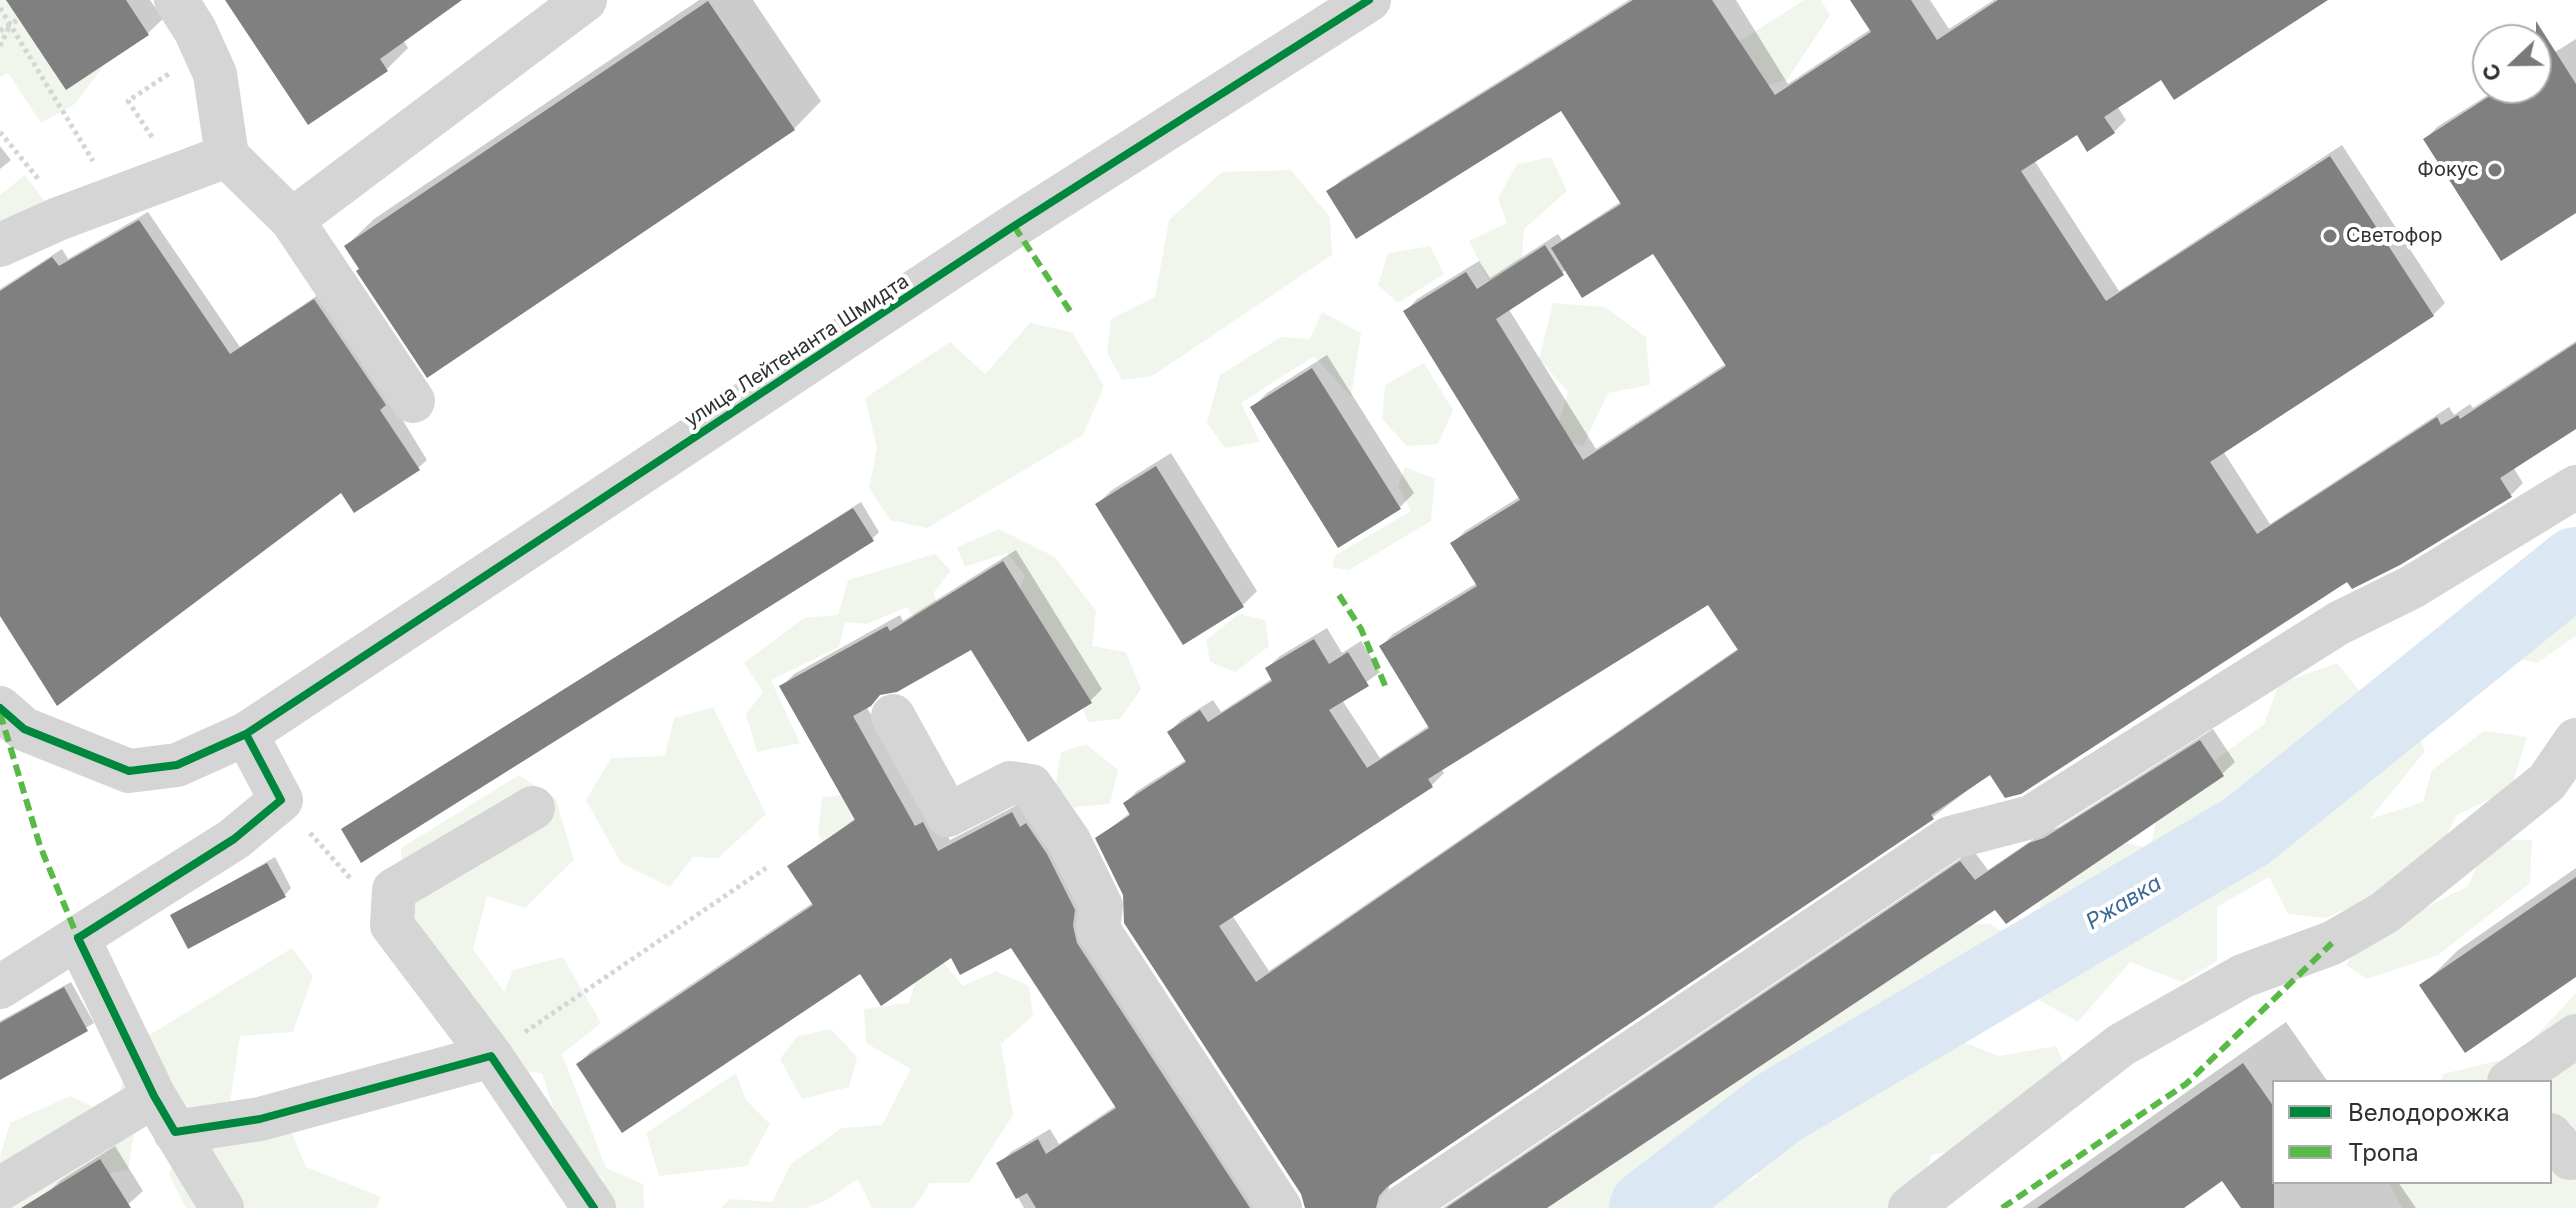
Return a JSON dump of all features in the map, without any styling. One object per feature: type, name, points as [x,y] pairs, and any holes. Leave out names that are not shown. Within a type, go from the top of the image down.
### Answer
[{"type":"street","points":[[176,0],[195,30],[215,74],[227,156],[292,220],[413,401]]},
{"type":"street","points":[[292,220],[585,0]]},
{"type":"street","name":"улица Лейтенанта Шмидта","points":[[0,708],[24,729],[129,771],[177,765],[246,734],[1014,226],[1369,0]]},
{"type":"street","points":[[0,245],[58,219],[227,156]]},
{"type":"street","points":[[1401,1208],[1950,838],[2031,817],[2339,623],[2412,587],[2576,487]]},
{"type":"street","points":[[893,716],[948,815],[1010,783],[1031,786],[1069,841],[1101,906],[1098,929],[1280,1208]]},
{"type":"street","points":[[0,987],[234,839],[281,800],[246,734]]},
{"type":"street","points":[[1910,1208],[2121,1045],[2243,976],[2332,943],[2384,913],[2547,782],[2576,740]]},
{"type":"street","points":[[533,808],[394,890],[392,925],[491,1056],[594,1208]]},
{"type":"street","points":[[78,938],[165,1114],[222,1208]]},
{"type":"street","points":[[2512,1080],[2576,1036]]},
{"type":"street","points":[[0,1189],[165,1114],[260,1119],[491,1056]]},
{"type":"street","points":[[2552,1137],[2570,1158],[2576,1156]]},
{"type":"path","points":[[0,8],[101,173]]},
{"type":"path","points":[[0,28],[19,19]]},
{"type":"path","points":[[0,46],[11,24]]},
{"type":"path","points":[[154,141],[128,101],[182,65]]},
{"type":"path","points":[[281,800],[392,925]]},
{"type":"path","points":[[491,1056],[766,868]]},
{"type":"shaded area","points":[[0,0],[60,0],[103,67],[75,104],[41,123],[8,73],[0,77]]},
{"type":"shaded area","points":[[1804,0],[1821,0],[1830,15],[1787,80],[1752,90],[1737,43]]},
{"type":"shaded area","points":[[1551,157],[1567,191],[1524,229],[1521,276],[1492,287],[1469,241],[1507,223],[1498,198],[1517,164]]},
{"type":"shaded area","points":[[1291,170],[1330,217],[1332,255],[1152,376],[1122,380],[1107,353],[1111,319],[1155,297],[1169,220],[1222,172]]},
{"type":"shaded area","points":[[25,175],[58,219],[0,254],[0,195]]},
{"type":"shaded area","points":[[1430,246],[1444,274],[1398,303],[1378,285],[1388,253]]},
{"type":"shaded area","points":[[1553,303],[1605,307],[1646,337],[1650,385],[1608,393],[1583,446],[1554,437],[1568,392],[1539,359]]},
{"type":"shaded area","points":[[1322,312],[1361,333],[1351,397],[1314,356],[1241,403],[1260,442],[1225,448],[1207,423],[1220,375],[1281,337],[1310,339]]},
{"type":"shaded area","points":[[1030,323],[1072,332],[1104,386],[1083,435],[927,528],[890,520],[869,488],[877,448],[865,398],[950,342],[985,374]]},
{"type":"shaded area","points":[[1424,363],[1453,410],[1438,444],[1407,446],[1382,419],[1385,385]]},
{"type":"shaded area","points":[[1405,467],[1435,479],[1431,521],[1349,570],[1332,567],[1336,555],[1411,511],[1398,486]]},
{"type":"shaded area","points":[[999,529],[1055,557],[1096,611],[1092,646],[1126,652],[1141,689],[1120,719],[1088,722],[1070,675],[999,636],[1025,576],[1007,553],[965,567],[957,547]]},
{"type":"shaded area","points":[[935,554],[951,571],[934,592],[943,628],[924,630],[907,607],[867,624],[845,622],[839,647],[771,680],[800,743],[757,752],[746,714],[763,692],[744,663],[804,618],[838,615],[848,580]]},
{"type":"shaded area","points":[[2576,590],[2576,636],[2537,663],[2503,655]]},
{"type":"shaded area","points":[[1239,614],[1265,620],[1269,646],[1235,672],[1210,662],[1206,640]]},
{"type":"shaded area","points":[[2337,663],[2366,699],[2411,717],[2425,751],[2370,819],[2423,802],[2432,770],[2484,731],[2527,737],[2511,789],[2457,815],[2426,873],[2326,918],[2288,914],[2269,877],[2217,907],[2217,961],[2182,982],[2130,962],[2078,1022],[2039,1000],[2060,953],[2039,917],[2045,864],[2093,836],[2150,848],[2161,801],[2264,724],[2279,684]]},
{"type":"shaded area","points":[[713,707],[766,814],[718,858],[693,857],[670,887],[621,863],[586,800],[611,758],[665,756],[674,718]]},
{"type":"shaded area","points":[[1086,744],[1118,770],[1110,804],[1067,808],[1056,783],[1061,752]]},
{"type":"shaded area","points":[[519,775],[556,799],[574,860],[525,908],[487,896],[473,949],[504,992],[513,970],[563,957],[601,1023],[562,1054],[606,1168],[643,1184],[644,1208],[606,1208],[603,1178],[568,1155],[542,1073],[508,1069],[403,931],[401,848]]},
{"type":"shaded area","points":[[853,794],[898,871],[850,892],[818,834],[822,797]]},
{"type":"shaded area","points":[[2489,840],[2532,840],[2530,883],[2438,955],[2367,979],[2346,965],[2362,940],[2468,886]]},
{"type":"shaded area","points":[[1915,924],[1990,924],[2024,946],[1985,1000],[1797,1082],[1707,1154],[1680,1167],[1625,1208],[1524,1208],[1820,998],[1870,994]]},
{"type":"shaded area","points":[[292,948],[313,976],[293,1032],[240,1036],[228,1116],[286,1119],[306,1167],[381,1197],[376,1208],[186,1208],[169,1174],[195,1130],[141,1123],[120,1089],[141,1040]]},
{"type":"shaded area","points":[[939,957],[963,986],[996,971],[1029,986],[1033,1016],[1001,1044],[1013,1115],[969,1183],[930,1183],[914,1208],[872,1208],[858,1179],[827,1200],[807,1208],[721,1208],[731,1199],[772,1202],[791,1164],[842,1128],[882,1125],[911,1069],[866,1043],[864,1009],[909,1003],[921,961]]},
{"type":"shaded area","points":[[2576,993],[2576,1208],[2402,1208],[2389,1184],[2552,1184],[2552,1080],[2441,1080],[2443,1074],[2517,1056]]},
{"type":"shaded area","points":[[831,1029],[857,1057],[849,1087],[802,1099],[780,1059],[797,1036]]},
{"type":"shaded area","points":[[1950,1037],[1999,1056],[2056,1046],[2069,1076],[1975,1146],[1931,1155],[1924,1183],[1891,1208],[1697,1208],[1757,1177],[1762,1145],[1813,1131],[1839,1096]]},
{"type":"shaded area","points":[[736,1073],[746,1100],[770,1124],[747,1166],[659,1176],[646,1133]]},
{"type":"shaded area","points":[[70,1096],[135,1126],[128,1170],[83,1178],[47,1208],[0,1208],[0,1156],[10,1123]]},
{"type":"building","points":[[6,0],[126,0],[149,35],[66,90]]},
{"type":"building","points":[[225,0],[462,0],[380,59],[388,71],[308,125]]},
{"type":"building","points":[[1633,0],[1712,0],[1775,95],[1871,32],[1850,0],[1911,0],[1937,40],[1998,0],[2328,0],[2174,100],[2161,80],[2104,117],[2115,133],[2087,152],[2077,135],[2021,171],[2106,301],[2330,156],[2434,316],[2210,462],[2257,534],[2437,417],[2441,425],[2458,415],[2460,419],[2576,343],[2576,429],[2500,478],[2512,497],[2400,565],[2352,589],[2347,582],[2021,794],[2005,798],[1990,775],[1931,815],[1934,819],[1387,1187],[1379,1196],[1376,1208],[1305,1208],[1301,1194],[1124,923],[1123,895],[1095,838],[1130,815],[1123,803],[1186,762],[1167,732],[1200,710],[1208,722],[1272,681],[1265,668],[1314,639],[1329,664],[1348,652],[1369,686],[1329,710],[1367,768],[1429,728],[1379,646],[1477,586],[1450,543],[1520,500],[1403,311],[1466,272],[1477,289],[1545,245],[1564,275],[1496,319],[1583,460],[1726,366],[1653,254],[1582,298],[1551,248],[1621,204],[1561,111],[1356,239],[1326,191]],"holes":[[[1708,605],[1738,650],[1256,982],[1219,926],[1433,787],[1428,779]]]},
{"type":"building","points":[[708,1],[795,130],[427,378],[356,271],[359,269],[344,246]]},
{"type":"building","points":[[2552,46],[2576,84],[2576,213],[2501,261],[2423,139],[2477,104],[2552,104]]},
{"type":"building","points":[[139,220],[230,354],[314,299],[386,405],[380,410],[420,470],[354,513],[341,493],[57,706],[0,616],[0,291],[52,257],[59,266]]},
{"type":"building","points":[[1312,368],[1401,509],[1338,548],[1250,407]]},
{"type":"building","points":[[1156,466],[1244,607],[1183,645],[1095,504]]},
{"type":"building","points":[[853,508],[874,541],[361,863],[341,829]]},
{"type":"building","points":[[1003,561],[1092,703],[1028,742],[971,650],[897,692],[880,695],[871,706],[853,716],[915,826],[923,822],[938,851],[1012,812],[1020,827],[1026,823],[1047,854],[1075,910],[1073,926],[1077,943],[1250,1208],[1036,1208],[1027,1193],[1016,1199],[996,1163],[1038,1139],[1046,1154],[1116,1108],[1011,948],[960,975],[951,958],[881,1006],[860,974],[622,1133],[576,1064],[813,905],[787,866],[855,820],[779,686],[887,626],[890,631]]},
{"type":"building","points":[[2200,740],[2224,776],[2006,924],[1995,910],[1547,1208],[1446,1208],[1960,861],[1975,880],[2029,843],[2044,838]]},
{"type":"building","points":[[267,863],[286,897],[188,949],[170,915]]},
{"type":"building","points":[[2576,877],[2576,977],[2465,1053],[2419,985]]},
{"type":"building","points":[[64,987],[88,1031],[0,1080],[0,1023]]},
{"type":"building","points":[[2243,1063],[2272,1104],[2274,1208],[2241,1208],[2222,1181],[2184,1208],[2037,1208]]},
{"type":"building","points":[[100,1159],[131,1208],[21,1208]]},
{"type":"waterway","name":"Ржавка","points":[[1648,1208],[1778,1108],[2247,831],[2576,566]]},
{"type":"marked path","points":[[1014,226],[1070,311]]},
{"type":"marked path","points":[[1339,595],[1361,629],[1387,690]]},
{"type":"marked path","points":[[0,713],[40,846],[78,938]]},
{"type":"marked path","points":[[2002,1208],[2186,1084],[2332,943]]},
{"type":"cycle path","points":[[0,708],[24,729],[129,771],[177,765],[246,734],[1014,226],[1369,0]]},
{"type":"cycle path","points":[[246,734],[281,800],[234,839],[78,938],[154,1096],[175,1132],[260,1119],[491,1056],[594,1208]]},
{"type":"place","name":"Фокус","points":[[2495,170]]},
{"type":"place","name":"Светофор","points":[[2330,236]]}]
